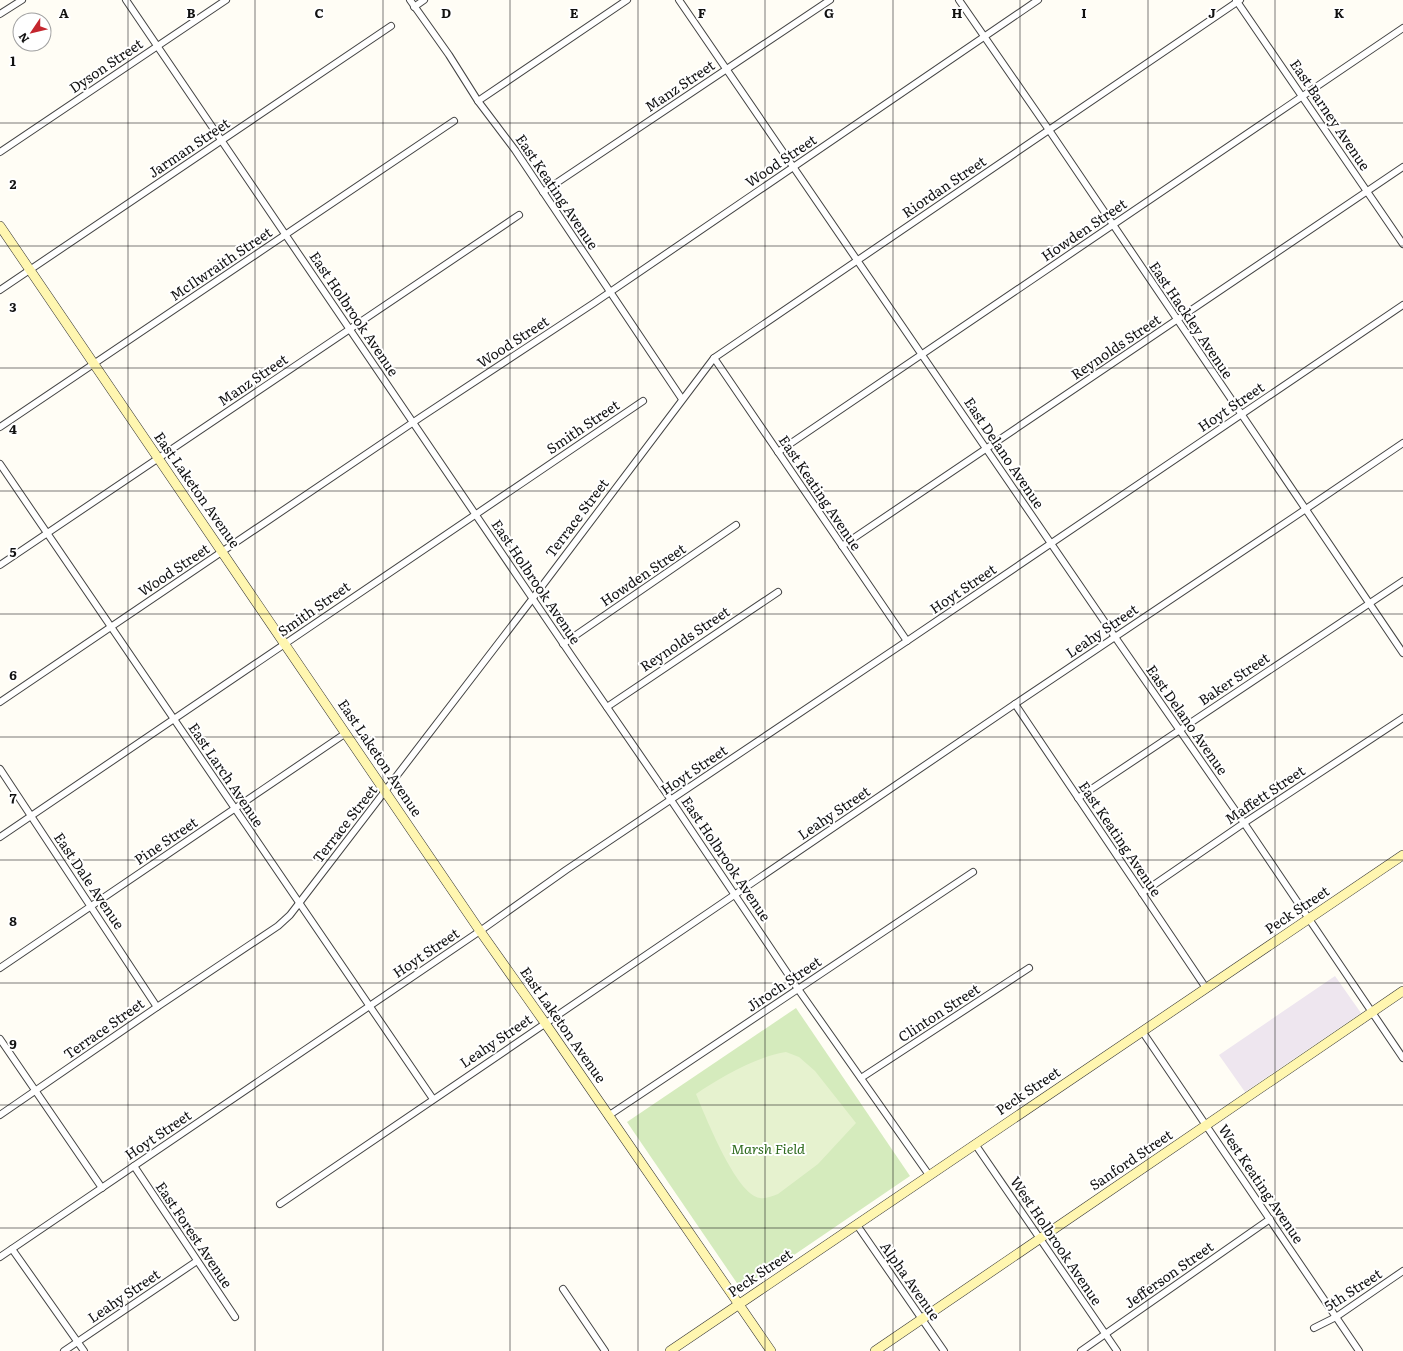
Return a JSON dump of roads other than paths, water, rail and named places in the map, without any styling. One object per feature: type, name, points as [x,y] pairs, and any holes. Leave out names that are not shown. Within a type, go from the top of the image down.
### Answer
[{"type":"street","points":[[0,14],[22,0]]},
{"type":"street","name":"East Holbrook Avenue","points":[[126,0],[798,989],[929,1175]]},
{"type":"street","name":"Dyson Street","points":[[0,152],[226,0]]},
{"type":"street","name":"East Keating Avenue","points":[[410,0],[449,55],[478,101],[515,150],[682,399]]},
{"type":"street","points":[[414,7],[424,0]]},
{"type":"street","points":[[478,101],[627,0]]},
{"type":"street","name":"East Delano Avenue","points":[[679,0],[1373,1011],[1403,1058]]},
{"type":"street","name":"Manz Street","points":[[543,192],[830,0]]},
{"type":"street","name":"East Hackley Avenue","points":[[959,0],[1049,130],[1403,653]]},
{"type":"street","name":"Wood Street","points":[[0,702],[610,292],[1038,0]]},
{"type":"street","name":"East Barney Avenue","points":[[1238,1],[1403,244]]},
{"type":"street","name":"Riordan Street","points":[[675,409],[714,358],[1238,1]]},
{"type":"street","name":"Jarman Street","points":[[0,290],[391,26]]},
{"type":"street","name":"Howden Street","points":[[778,452],[1403,28]]},
{"type":"street","name":"McIlwraith Street","points":[[0,427],[454,121]]},
{"type":"street","name":"Reynolds Street","points":[[842,546],[1403,167]]},
{"type":"street","name":"Manz Street","points":[[0,565],[519,215]]},
{"type":"street","name":"East Laketon Avenue","points":[[0,226],[480,931],[771,1351]]},
{"type":"street","name":"Hoyt Street","points":[[0,1257],[480,931],[566,870],[1403,305]]},
{"type":"street","name":"East Keating Avenue","points":[[714,358],[907,641]]},
{"type":"street","name":"Smith Street","points":[[0,837],[643,401]]},
{"type":"street","name":"Terrace Street","points":[[0,1115],[278,926],[299,903],[533,598],[675,409]]},
{"type":"street","name":"Leahy Street","points":[[280,1204],[1015,704],[1403,443]]},
{"type":"street","name":"East Larch Avenue","points":[[0,464],[433,1099]]},
{"type":"street","name":"Howden Street","points":[[563,644],[736,526]]},
{"type":"street","name":"Baker Street","points":[[1078,798],[1403,581]]},
{"type":"street","name":"Reynolds Street","points":[[607,707],[778,592]]},
{"type":"street","name":"East Keating Avenue","points":[[1015,704],[1206,988]]},
{"type":"street","name":"Maffett Street","points":[[1142,893],[1244,823],[1403,718]]},
{"type":"street","name":"Pine Street","points":[[0,968],[346,734]]},
{"type":"street","name":"East Dale Avenue","points":[[0,769],[157,1007]]},
{"type":"street","name":"Peck Street","points":[[670,1351],[1403,855]]},
{"type":"street","name":"Jiroch Street","points":[[608,1116],[973,872]]},
{"type":"street","name":"Clinton Street","points":[[861,1078],[1029,968]]},
{"type":"street","name":"Sanford Street","points":[[875,1351],[1403,991]]},
{"type":"street","name":"West Keating Avenue","points":[[1142,1031],[1359,1351]]},
{"type":"street","points":[[0,1039],[102,1188]]},
{"type":"street","name":"West Holbrook Avenue","points":[[975,1144],[1117,1351]]},
{"type":"street","name":"East Forest Avenue","points":[[134,1166],[235,1317]]},
{"type":"street","name":"Jefferson Street","points":[[1081,1351],[1270,1219]]},
{"type":"street","name":"Alpha Avenue","points":[[857,1225],[944,1351]]},
{"type":"street","points":[[12,1249],[84,1351]]},
{"type":"street","name":"Leahy Street","points":[[64,1351],[197,1261]]},
{"type":"street","name":"5th Street","points":[[1314,1328],[1336,1317],[1403,1271]]},
{"type":"street","points":[[562,1289],[605,1351]]},
{"type":"park label","name":"Marsh Field","points":[[768,1149]]}]
